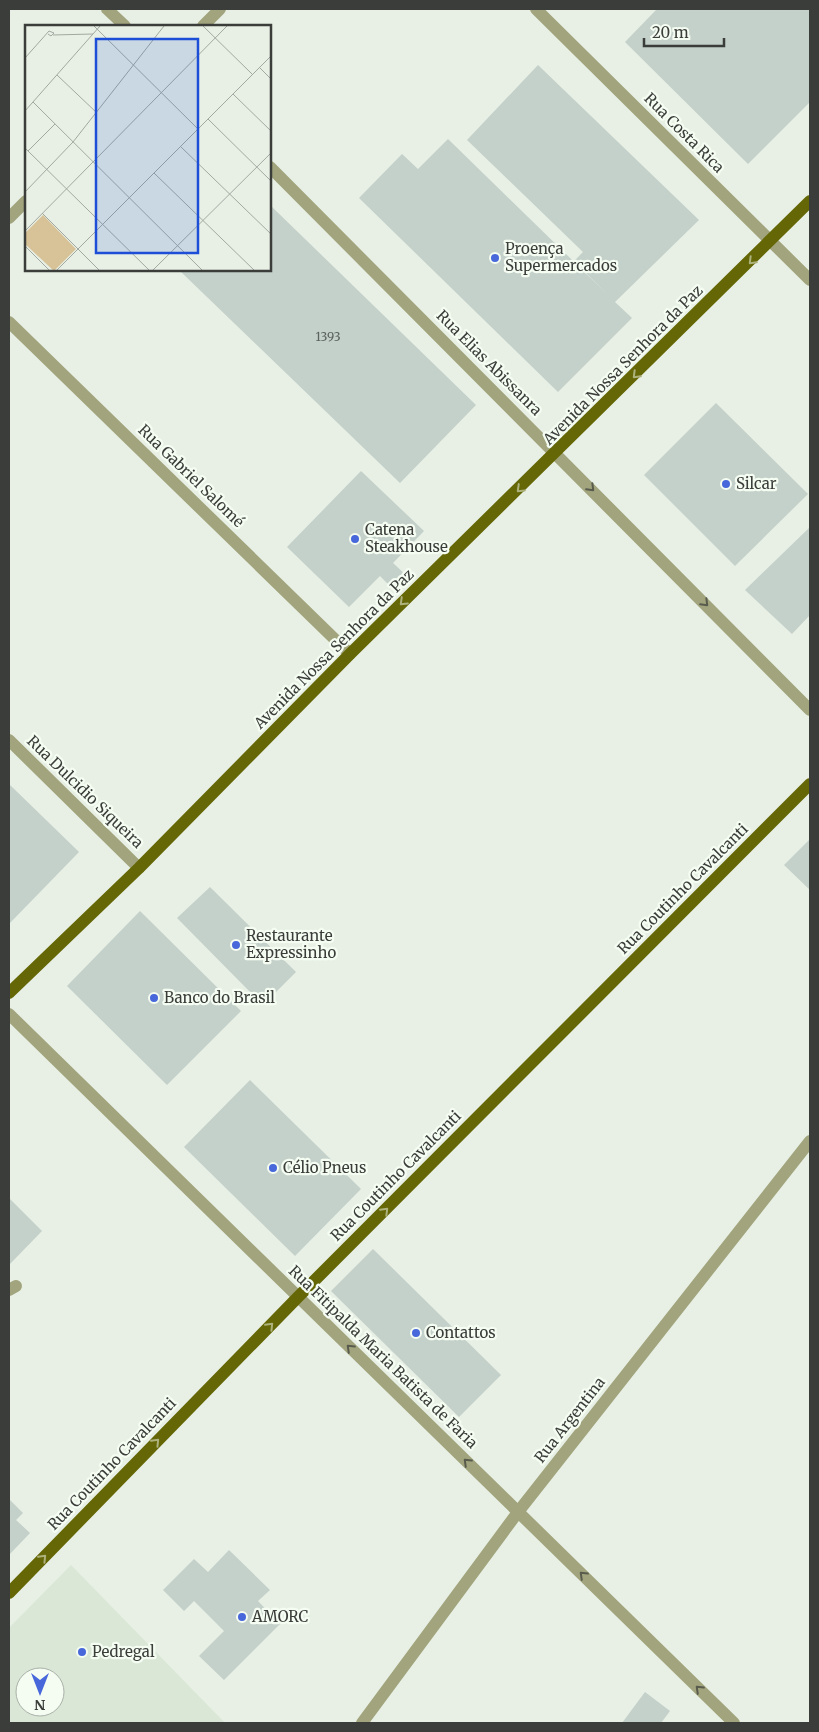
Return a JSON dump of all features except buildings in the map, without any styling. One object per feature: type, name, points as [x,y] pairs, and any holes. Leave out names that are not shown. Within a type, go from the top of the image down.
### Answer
[{"type":"main road","name":"Avenida Nossa Senhora da Paz","points":[[9,993],[139,868],[350,654],[771,242],[810,201]]},
{"type":"main road","name":"Rua Coutinho Cavalcanti","points":[[9,1593],[298,1297],[810,784]]},
{"type":"street","points":[[107,9],[124,25]]},
{"type":"street","points":[[204,25],[220,9]]},
{"type":"street","name":"Rua Costa Rica","points":[[536,9],[810,280]]},
{"type":"street","name":"Rua Elias Abissanra","points":[[271,169],[810,710]]},
{"type":"street","points":[[9,218],[25,202]]},
{"type":"street","name":"Rua Gabriel Salomé","points":[[9,322],[350,654]]},
{"type":"street","name":"Rua Dulcidio Siqueira","points":[[9,740],[139,868]]},
{"type":"street","name":"Rua Fitipalda Maria Batista de Faria","points":[[9,1014],[734,1723]]},
{"type":"street","name":"Rua Argentina","points":[[362,1723],[518,1512],[810,1141]]},
{"type":"shaded area","name":"Pedregal","points":[[71,1565],[225,1723],[9,1723],[9,1628]]},
{"type":"place","name":"Proença Supermercados","points":[[495,258]]},
{"type":"place","name":"Silcar","points":[[726,484]]},
{"type":"place","name":"Catena Steakhouse","points":[[355,539]]},
{"type":"place","name":"Restaurante Expressinho","points":[[236,945]]},
{"type":"place","name":"Banco do Brasil","points":[[154,998]]},
{"type":"place","name":"Célio Pneus","points":[[273,1168]]},
{"type":"place","name":"Contattos","points":[[416,1333]]},
{"type":"place","name":"AMORC","points":[[242,1617]]},
{"type":"place","name":"Pedregal","points":[[82,1652]]}]
